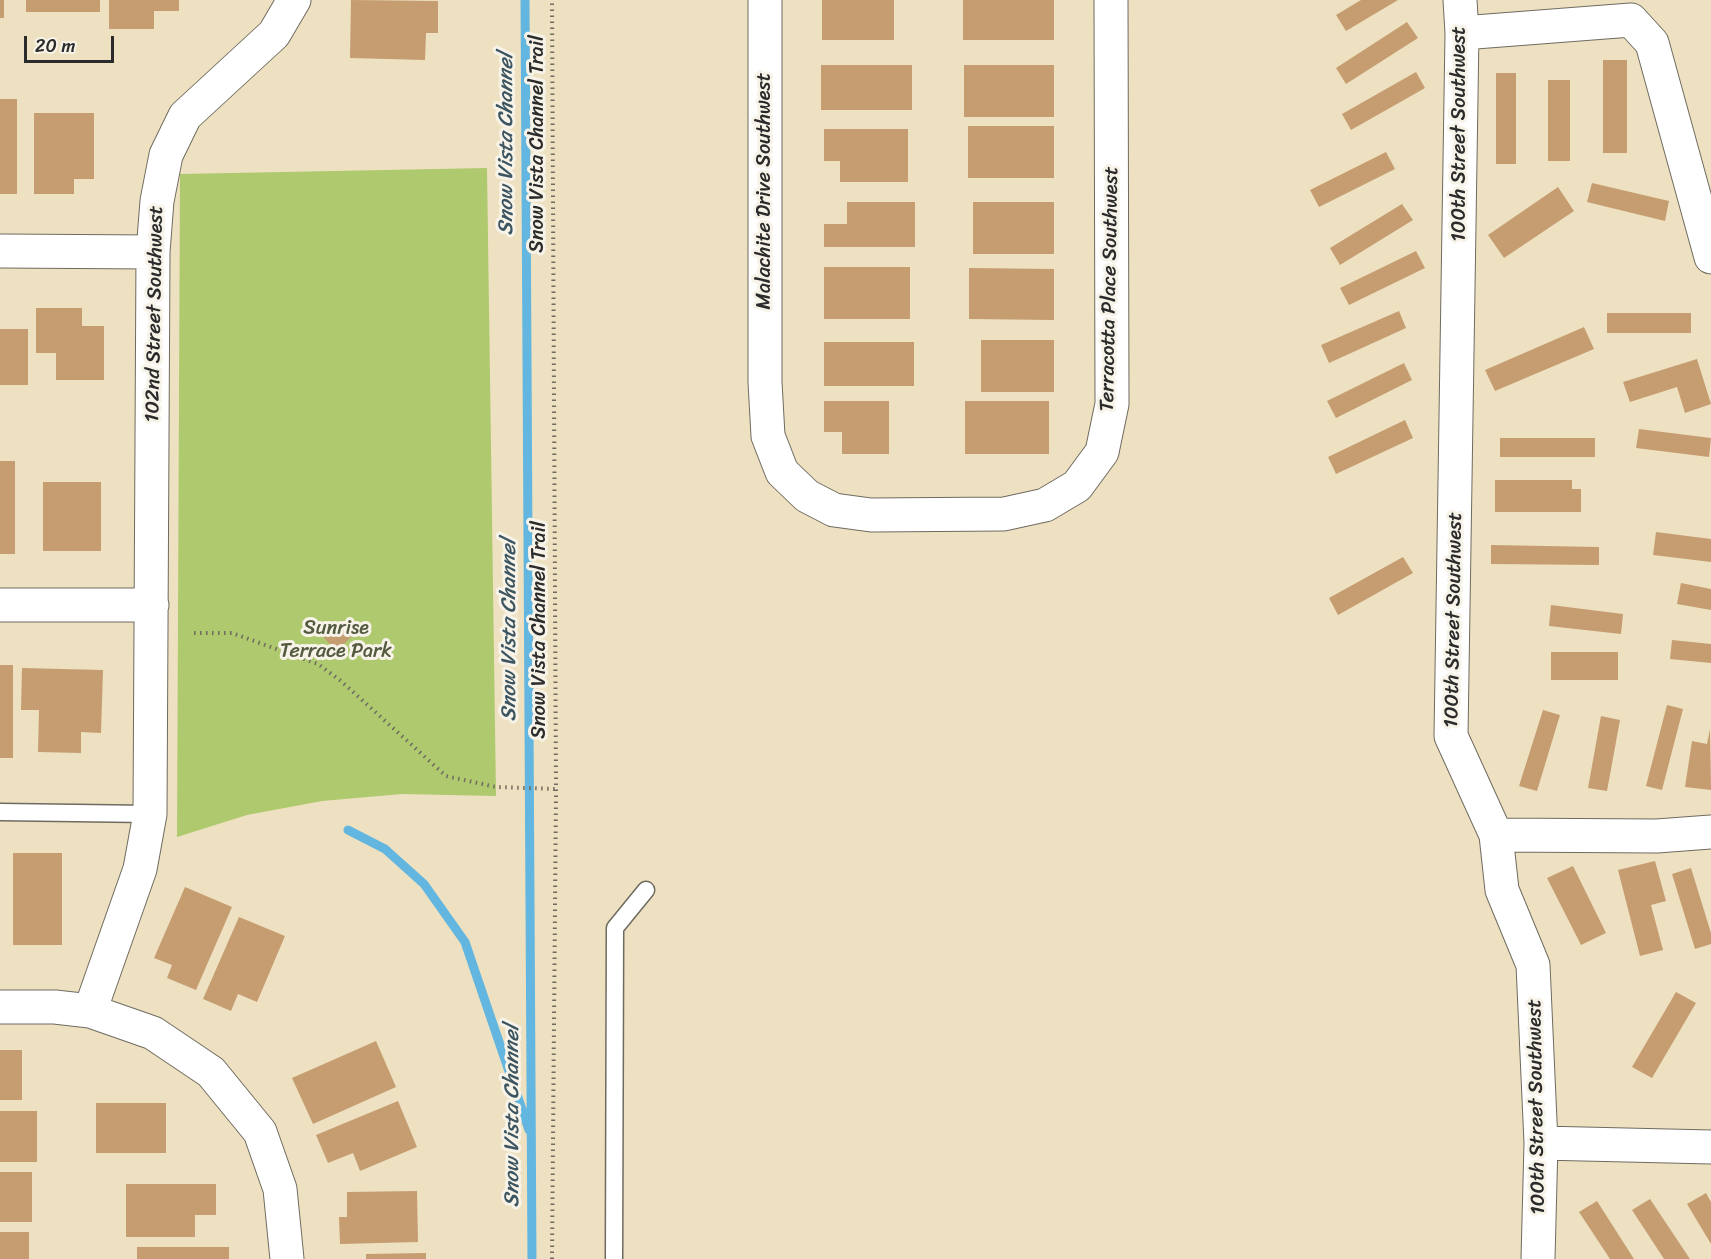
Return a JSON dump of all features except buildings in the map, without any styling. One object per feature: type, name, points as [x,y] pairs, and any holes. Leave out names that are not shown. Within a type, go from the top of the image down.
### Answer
[{"type":"street","name":"102nd Street Southwest","points":[[90,1011],[140,869],[150,814],[153,252],[157,201],[166,155],[185,116],[274,34],[294,0]]},
{"type":"street","name":"Malachite Drive Southwest","points":[[765,0],[765,382]]},
{"type":"street","name":"Terracotta Place Southwest","points":[[765,382],[768,436],[782,472],[807,496],[834,510],[871,515],[1004,514],[1045,505],[1077,486],[1102,452],[1112,404],[1112,0]]},
{"type":"street","name":"100th Street Southwest","points":[[1460,0],[1462,33],[1451,736],[1496,835],[1502,890],[1533,964],[1541,1143],[1538,1259]]},
{"type":"street","points":[[1462,33],[1631,20],[1652,44],[1711,257]]},
{"type":"street","points":[[0,251],[153,252]]},
{"type":"street","points":[[0,605],[152,605]]},
{"type":"street","points":[[1496,835],[1657,836],[1711,832]]},
{"type":"street","points":[[0,1008],[55,1007],[90,1011],[153,1033],[211,1072],[260,1132],[280,1189],[287,1259]]},
{"type":"street","points":[[1541,1143],[1711,1147]]},
{"type":"lane","points":[[0,812],[150,814]]},
{"type":"lane","points":[[614,1259],[615,928],[646,890]]},
{"type":"path","name":"Snow Vista Channel Trail","points":[[552,0],[556,789],[552,1259]]},
{"type":"path","points":[[194,633],[231,633],[318,664],[341,681],[446,776],[496,787],[556,789]]},
{"type":"green space","name":"Sunrise Terrace Park","points":[[487,168],[496,796],[402,794],[322,801],[247,815],[177,837],[180,174]]},
{"type":"waterway","name":"Snow Vista Channel","points":[[525,0],[532,1259]]},
{"type":"waterway","points":[[348,830],[385,849],[424,884],[465,942],[529,1130]]}]
